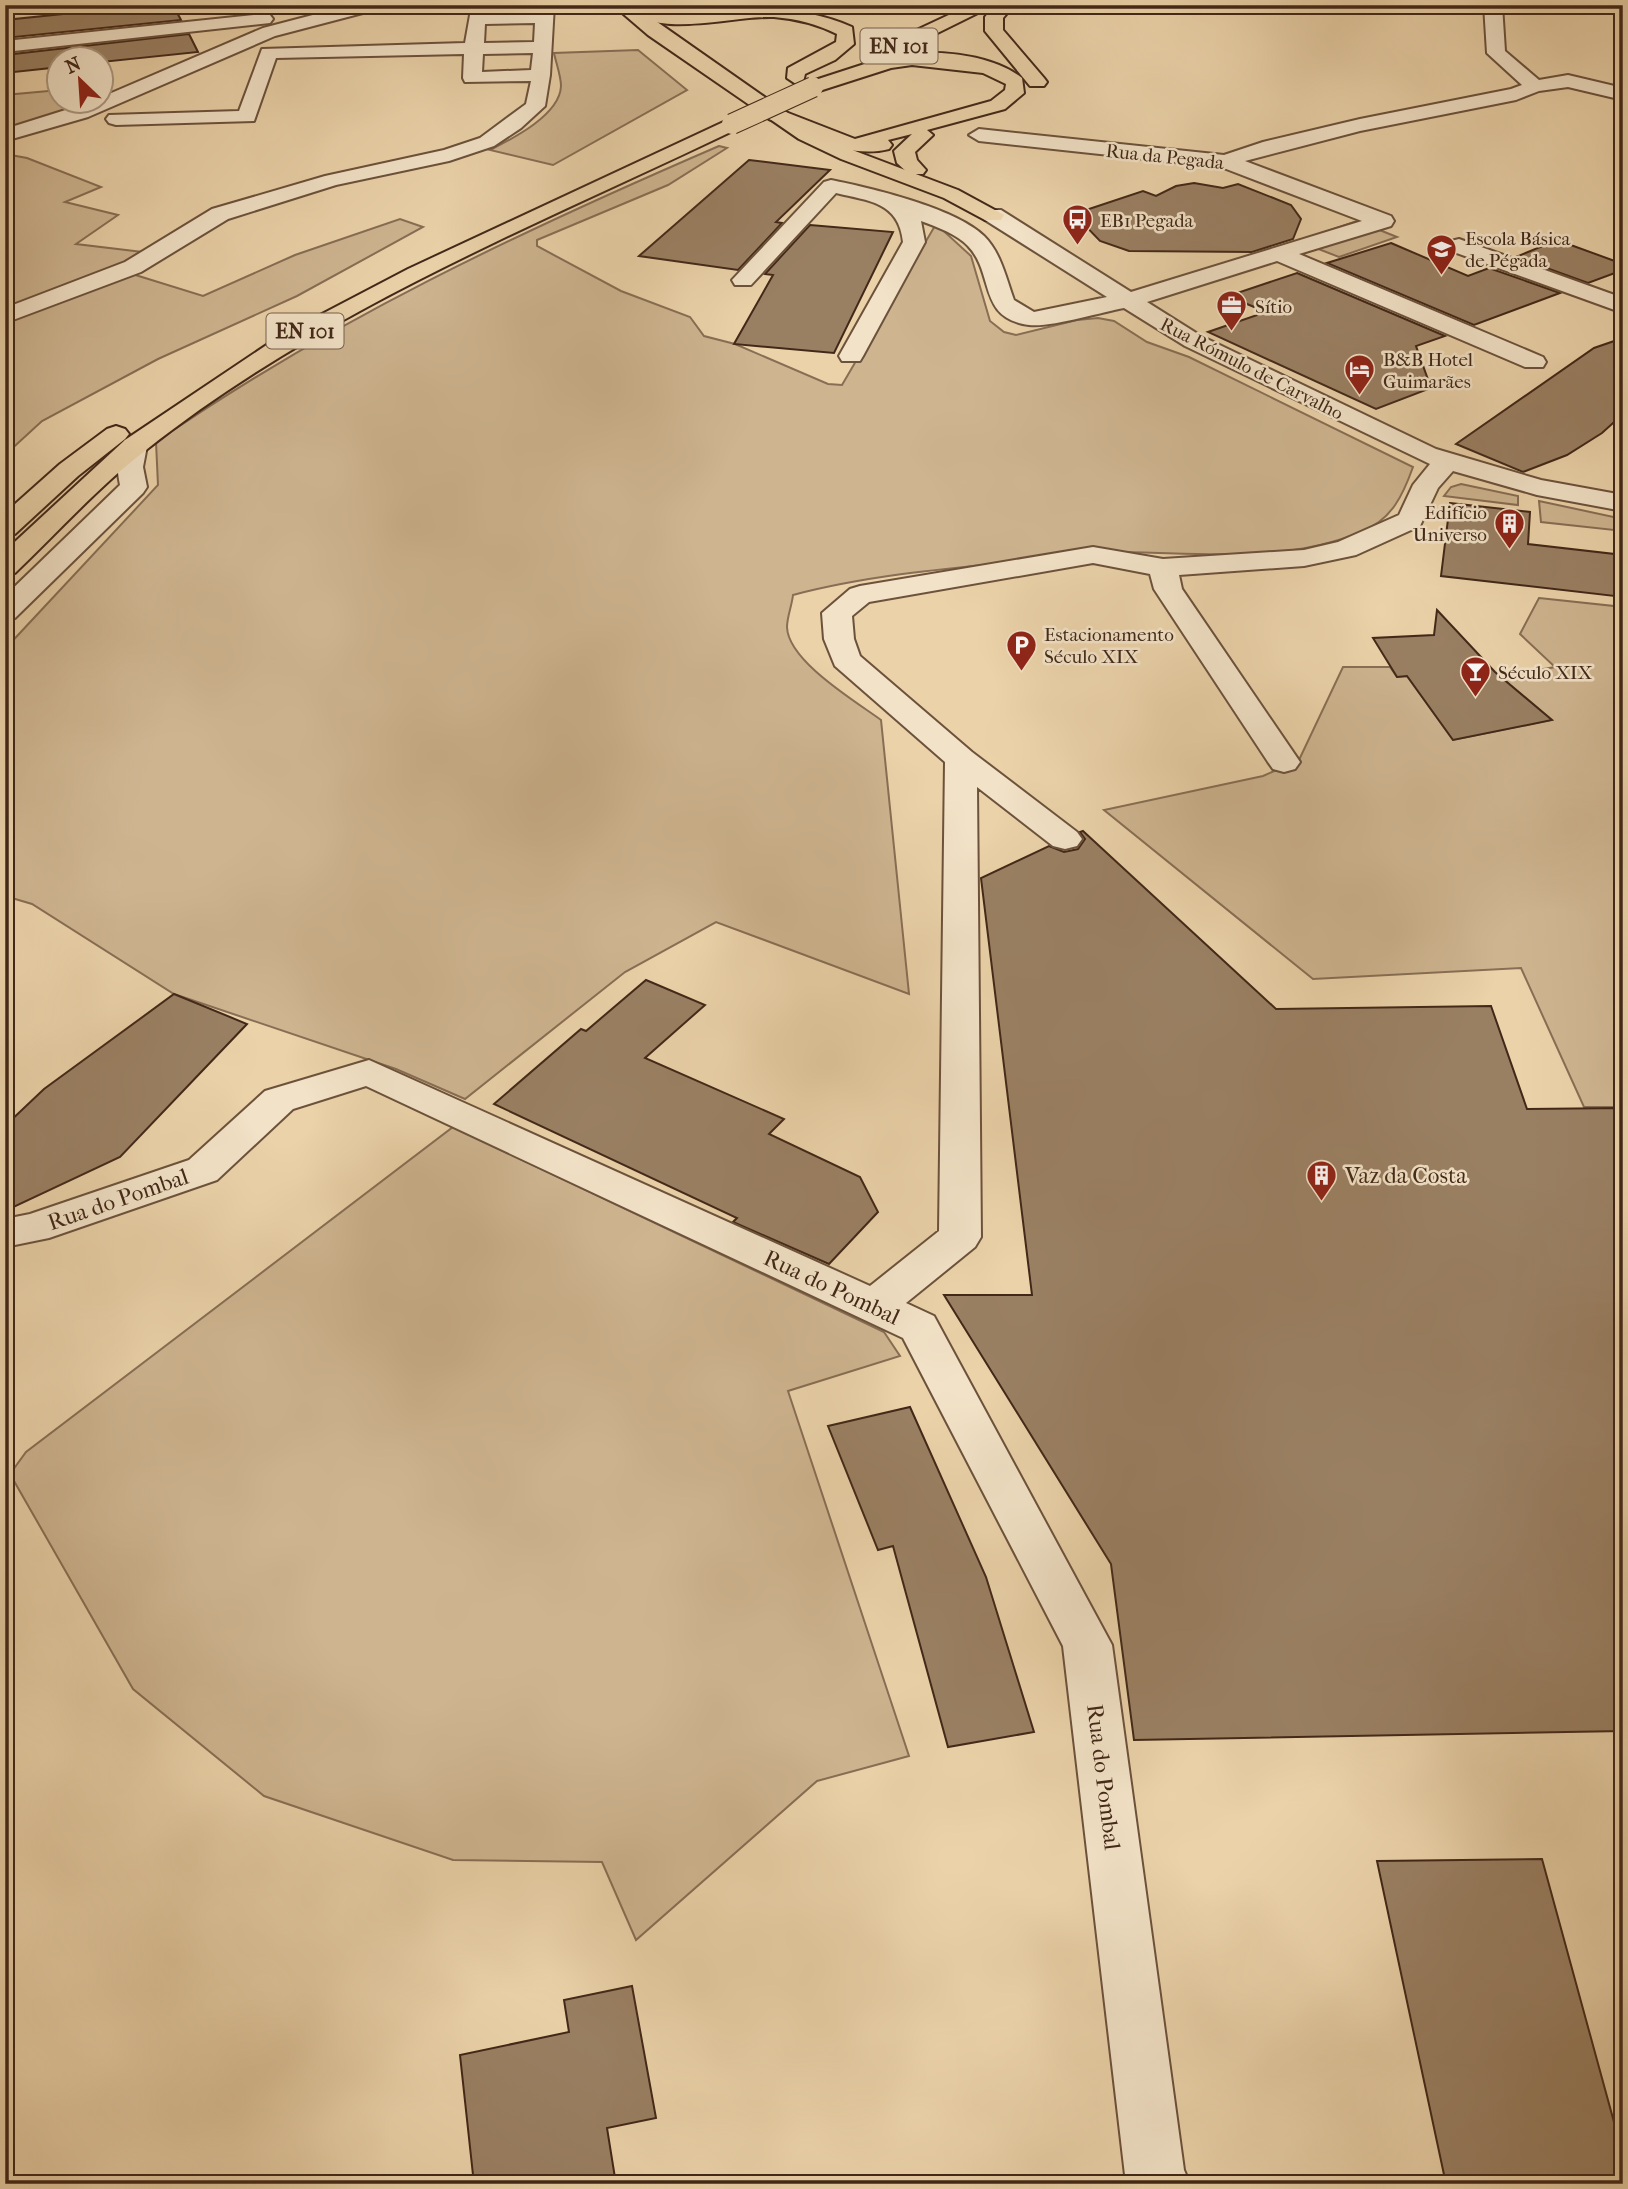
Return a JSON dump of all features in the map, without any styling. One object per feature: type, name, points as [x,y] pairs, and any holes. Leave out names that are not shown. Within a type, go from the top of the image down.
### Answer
[{"type":"main road","name":"Rua Rómulo de Carvalho","points":[[622,5],[695,41],[812,121],[859,147],[962,192],[993,215]]},
{"type":"main road","points":[[632,5],[659,25],[730,8]]},
{"type":"main road","name":"Rua Rómulo de Carvalho","points":[[645,5],[659,25],[776,115],[822,143],[933,187],[993,215]]},
{"type":"main road","points":[[679,5],[789,14],[832,22],[846,31],[845,44],[828,56],[795,72],[804,83],[833,83],[888,62],[911,59],[978,64],[1002,72],[1016,83],[1016,91],[1010,99],[999,105],[880,146],[838,144],[795,120],[776,115]]},
{"type":"main road","name":"EN 101","points":[[804,83],[960,5]]},
{"type":"main road","name":"EN 101","points":[[5,528],[69,470],[146,410],[257,336],[724,119],[985,5]]},
{"type":"main road","points":[[812,121],[859,131],[916,132],[1012,113],[1034,101],[1039,87],[1035,79],[994,31],[994,17],[1005,5]]},
{"type":"main road","points":[[695,41],[691,34],[695,24],[730,8]]},
{"type":"main road","name":"EN 101","points":[[5,567],[134,446],[251,363],[324,320],[724,119]]},
{"type":"main road","points":[[916,132],[904,151],[907,163],[916,170]]},
{"type":"main road","points":[[859,147],[861,157],[874,165]]},
{"type":"street","points":[[5,7],[24,5]]},
{"type":"street","points":[[5,47],[218,26],[264,19],[318,5]]},
{"type":"street","points":[[5,135],[81,113],[269,32],[372,5]]},
{"type":"street","points":[[1493,5],[1496,53],[1535,86]]},
{"type":"street","points":[[5,316],[133,267],[220,214],[332,180],[449,155],[487,142],[535,106],[541,75],[545,11],[476,19],[472,78],[541,75]]},
{"type":"street","points":[[116,119],[247,117],[269,54],[542,47]]},
{"type":"street","points":[[1225,161],[1270,146],[1516,94],[1535,86],[1567,81],[1623,94]]},
{"type":"street","name":"Rua da Pegada","points":[[979,135],[1225,161],[1383,220],[1280,254]]},
{"type":"street","points":[[389,168],[410,176],[482,158],[496,158]]},
{"type":"street","points":[[743,280],[831,186],[894,203],[947,223],[975,240],[987,256],[1003,303],[1015,313],[1032,319],[1128,300],[1280,254],[1534,362]]},
{"type":"street","points":[[851,356],[914,242],[912,223],[894,203]]},
{"type":"street","name":"Rua Rómulo de Carvalho","points":[[993,215],[1193,341],[1427,455],[1537,487],[1623,503]]},
{"type":"street","points":[[1459,246],[1623,306]]},
{"type":"street","points":[[5,612],[134,487],[130,467],[134,446]]},
{"type":"street","points":[[1065,839],[961,759],[846,660],[839,639],[837,613],[860,595],[1093,555],[1163,568],[1292,559],[1346,549],[1410,520],[1426,485],[1448,461]]},
{"type":"street","points":[[1163,568],[1168,589],[1284,762]]},
{"type":"street","points":[[874,1306],[960,1237],[961,759]]},
{"type":"street","name":"Rua do Pombal","points":[[5,1233],[34,1228],[203,1170],[279,1100],[369,1072],[919,1327],[1087,1645],[1155,2175],[1160,2184]]},
{"type":"shaded area","points":[[638,50],[687,90],[553,165],[490,150],[533,125],[553,107],[561,86],[554,53]]},
{"type":"shaded area","points":[[46,91],[46,116],[56,116],[5,132],[5,95]]},
{"type":"shaded area","points":[[719,146],[727,148],[668,185],[537,240],[537,246],[621,291],[690,317],[704,336],[735,344],[828,384],[842,385],[936,224],[971,256],[990,321],[1004,332],[1016,335],[1077,320],[1098,318],[1114,321],[1147,342],[1189,357],[1413,467],[1405,487],[1389,513],[1373,526],[1333,542],[1303,549],[1240,554],[1090,553],[903,574],[793,595],[787,627],[790,640],[798,653],[825,679],[881,720],[909,994],[716,922],[625,972],[465,1099],[396,1069],[174,994],[32,904],[5,896],[5,649],[158,485],[156,442],[291,356],[430,280],[573,211]]},
{"type":"shaded area","points":[[5,154],[27,158],[101,187],[65,202],[118,215],[76,244],[151,253],[129,273],[203,296],[295,255],[400,219],[423,227],[297,296],[158,359],[42,421],[5,455]]},
{"type":"shaded area","points":[[1357,221],[1397,237],[1339,257],[1298,241]]},
{"type":"shaded area","points":[[1461,484],[1518,496],[1518,505],[1444,496],[1451,487]]},
{"type":"shaded area","points":[[1539,501],[1623,519],[1623,531],[1541,522]]},
{"type":"shaded area","points":[[1539,598],[1623,607],[1623,1107],[1584,1107],[1521,968],[1313,979],[1104,810],[1263,776],[1299,760],[1343,667],[1390,667],[1397,677],[1407,676],[1453,740],[1551,720],[1500,677],[1555,667],[1520,634]]},
{"type":"shaded area","points":[[453,1127],[884,1332],[900,1356],[788,1391],[909,1756],[817,1781],[636,1940],[602,1862],[453,1860],[264,1796],[133,1689],[10,1474],[26,1452]]},
{"type":"building","points":[[173,5],[181,20],[5,38],[5,20]]},
{"type":"building","points":[[189,34],[198,52],[116,61],[116,46],[84,46]]},
{"type":"building","points":[[46,50],[46,69],[5,73],[5,55]]},
{"type":"building","points":[[749,160],[830,170],[776,222],[782,223],[738,270],[639,256]]},
{"type":"building","points":[[1194,183],[1223,188],[1238,184],[1291,205],[1301,219],[1293,239],[1252,252],[1129,251],[1100,241],[1074,214],[1143,191],[1156,196],[1176,186]]},
{"type":"building","points":[[810,225],[893,232],[834,353],[734,344],[773,275],[765,274]]},
{"type":"building","points":[[1557,240],[1623,264],[1623,270],[1588,283],[1516,257]]},
{"type":"building","points":[[1391,243],[1468,276],[1489,268],[1560,293],[1474,325],[1327,263]]},
{"type":"building","points":[[1297,273],[1445,336],[1416,346],[1431,388],[1376,409],[1208,332],[1266,312],[1228,296]]},
{"type":"building","points":[[1623,338],[1623,414],[1602,433],[1567,455],[1523,472],[1456,444],[1594,348]]},
{"type":"building","name":"Edifício Universo","points":[[1450,503],[1530,512],[1528,544],[1623,555],[1623,597],[1441,576]]},
{"type":"building","name":"Século XIX","points":[[1437,610],[1495,672],[1552,720],[1453,740],[1407,676],[1397,677],[1373,638],[1434,635]]},
{"type":"building","name":"Vaz da Costa","points":[[1083,831],[1276,1009],[1491,1006],[1527,1109],[1623,1108],[1623,1731],[1134,1740],[1111,1564],[944,1295],[1032,1295],[981,878],[1049,846],[1064,852],[1078,849],[1085,839],[1080,832]]},
{"type":"building","points":[[646,980],[705,1005],[645,1058],[784,1119],[769,1134],[860,1177],[878,1212],[829,1264],[733,1222],[737,1218],[494,1104],[581,1029],[586,1031]]},
{"type":"building","points":[[174,994],[247,1024],[120,1157],[5,1211],[5,1126],[44,1089]]},
{"type":"building","points":[[910,1407],[986,1577],[1034,1732],[948,1747],[893,1546],[878,1550],[828,1426]]},
{"type":"building","points":[[1542,1859],[1623,2155],[1623,2184],[1446,2184],[1377,1861]]},
{"type":"building","points":[[632,1986],[656,2118],[607,2128],[616,2184],[474,2184],[460,2055],[569,2032],[564,2000]]},
{"type":"place","name":"EB1 Pegada","points":[[1077,247]]},
{"type":"place","name":"Escola Básica de Pégada","points":[[1442,276]]},
{"type":"place","name":"Sítio","points":[[1232,333]]},
{"type":"place","name":"B&B Hotel Guimarães","points":[[1360,397]]},
{"type":"place","name":"Edifício Universo","points":[[1510,550]]},
{"type":"place","name":"Estacionamento Século XIX","points":[[1021,672]]},
{"type":"place","name":"Século XIX","points":[[1475,699]]},
{"type":"place","name":"Vaz da Costa","points":[[1322,1202]]}]
